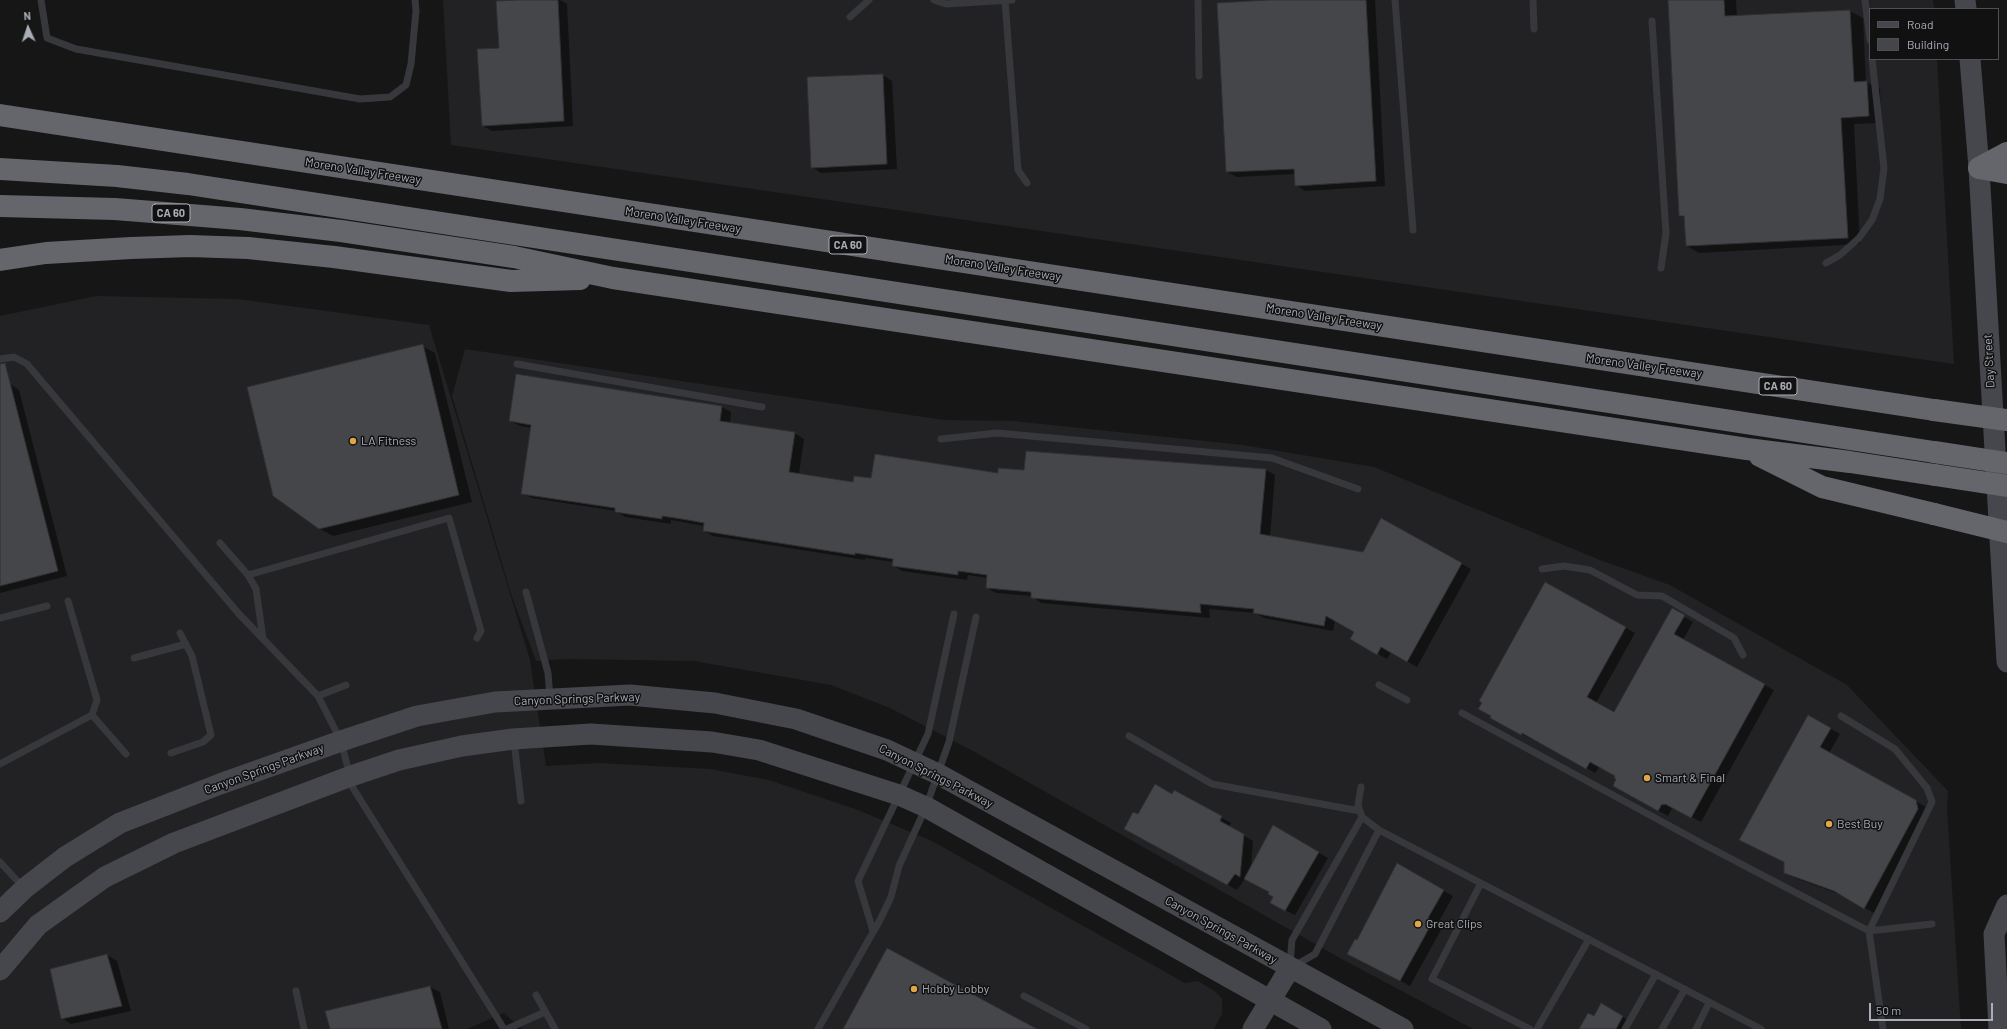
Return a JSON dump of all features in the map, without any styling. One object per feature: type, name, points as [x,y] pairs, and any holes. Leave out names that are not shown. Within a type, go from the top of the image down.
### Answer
[{"type":"highway","name":"Moreno Valley Freeway","points":[[0,115],[2007,420]]},
{"type":"highway","points":[[0,128],[110,132]]},
{"type":"highway","points":[[1979,168],[2007,153]]},
{"type":"highway","points":[[1979,168],[2007,173]]},
{"type":"highway","points":[[0,169],[117,176],[188,184],[2007,463]]},
{"type":"highway","name":"CA 60","points":[[0,206],[115,209],[240,219],[333,230],[514,257],[613,278],[1747,449],[1850,462],[2007,486]]},
{"type":"highway","points":[[0,260],[46,253],[116,249],[204,247],[248,248],[334,257],[511,281],[613,278]]},
{"type":"highway","points":[[1747,449],[1822,487],[2007,532]]},
{"type":"street","name":"Day Street","points":[[1970,60],[1979,168],[2007,662]]},
{"type":"street","name":"Canyon Springs Parkway","points":[[5,905],[65,857],[120,824],[220,784],[341,741],[417,716],[494,702],[630,695],[714,703],[796,718],[887,750],[938,774],[1403,1029]]},
{"type":"street","points":[[0,970],[38,925],[105,877],[167,846],[351,776],[399,760],[462,746],[513,738],[591,734],[712,742],[759,750],[899,795],[926,807],[1322,1029]]},
{"type":"street","points":[[1999,1029],[1994,934],[2007,905]]},
{"type":"street","points":[[1253,1029],[1290,968]]},
{"type":"lane","points":[[41,0],[47,38],[76,49],[360,99],[390,97],[406,85],[411,64],[416,11],[415,0]]},
{"type":"lane","points":[[850,17],[869,0]]},
{"type":"lane","points":[[934,0],[946,4],[1008,1],[1018,170],[1028,183]]},
{"type":"lane","points":[[1198,0],[1199,76]]},
{"type":"lane","points":[[1395,0],[1413,230]]},
{"type":"lane","points":[[1533,0],[1534,29]]},
{"type":"lane","points":[[1866,0],[1869,30]]},
{"type":"lane","points":[[1652,20],[1666,233],[1661,268]]},
{"type":"lane","points":[[1826,264],[1840,255],[1858,238],[1872,220],[1880,199],[1884,168],[1872,60]]},
{"type":"lane","points":[[0,359],[14,357],[27,364],[239,614],[318,696],[341,741],[353,788],[504,1029]]},
{"type":"lane","points":[[517,364],[762,407]]},
{"type":"lane","points":[[941,438],[997,433],[1272,458],[1358,489]]},
{"type":"lane","points":[[248,575],[449,518],[481,631],[477,638]]},
{"type":"lane","points":[[220,543],[248,575],[256,589],[263,639]]},
{"type":"lane","points":[[1542,569],[1564,566],[1590,570],[1637,595],[1662,596],[1734,638],[1743,655]]},
{"type":"lane","points":[[526,592],[548,674],[550,698]]},
{"type":"lane","points":[[0,764],[92,715],[97,700],[68,601]]},
{"type":"lane","points":[[0,618],[47,606]]},
{"type":"lane","points":[[873,931],[858,881],[928,734],[954,614]]},
{"type":"lane","points":[[818,1029],[891,898],[899,866],[926,807],[949,742],[976,617]]},
{"type":"lane","points":[[171,753],[203,742],[211,735],[192,656],[180,633]]},
{"type":"lane","points":[[134,658],[186,644]]},
{"type":"lane","points":[[1379,685],[1407,700]]},
{"type":"lane","points":[[318,696],[346,686]]},
{"type":"lane","points":[[1462,713],[1703,844],[1869,930],[1932,924]]},
{"type":"lane","points":[[92,715],[126,754]]},
{"type":"lane","points":[[1840,716],[1895,749],[1927,788],[1932,802],[1869,930],[1883,1029]]},
{"type":"lane","points":[[1129,736],[1212,784],[1361,814]]},
{"type":"lane","points":[[513,738],[521,801]]},
{"type":"lane","points":[[1361,787],[1358,805],[1361,814],[1379,830],[1761,1029]]},
{"type":"lane","points":[[1290,968],[1292,940],[1361,814]]},
{"type":"lane","points":[[1290,968],[1315,954],[1379,830]]},
{"type":"lane","points":[[0,862],[25,888]]},
{"type":"lane","points":[[1481,883],[1432,979],[1530,1029]]},
{"type":"lane","points":[[1537,1029],[1589,939]]},
{"type":"lane","points":[[1625,1029],[1656,974]]},
{"type":"lane","points":[[1662,1029],[1685,989]]},
{"type":"lane","points":[[296,991],[304,1029]]},
{"type":"lane","points":[[536,995],[555,1029]]},
{"type":"lane","points":[[1024,996],[1086,1029]]},
{"type":"lane","points":[[1696,1029],[1709,1003]]},
{"type":"lane","points":[[507,1029],[545,1012]]},
{"type":"shaded area","points":[[443,0],[1933,0],[1934,8],[1869,8],[1869,60],[1937,60],[1954,364],[451,145]]},
{"type":"shaded area","points":[[96,296],[238,299],[429,325],[530,660],[546,766],[599,763],[710,769],[769,780],[858,810],[932,841],[1185,983],[1198,981],[1216,992],[1222,999],[1222,1014],[1214,1029],[522,1029],[504,1013],[467,1029],[0,1029],[0,316]]},
{"type":"shaded area","points":[[465,349],[944,420],[1013,421],[1243,445],[1374,467],[1600,560],[1670,585],[1847,685],[1948,791],[1947,809],[1961,1029],[1473,1029],[1340,958],[973,751],[890,708],[831,685],[694,661],[565,659],[536,661],[512,597],[452,396]]},
{"type":"building","points":[[558,0],[564,121],[482,126],[477,49],[499,48],[496,1]]},
{"type":"building","points":[[1268,0],[1366,0],[1376,181],[1295,186],[1294,169],[1226,172],[1217,3]]},
{"type":"building","points":[[1668,0],[1724,0],[1725,16],[1850,10],[1854,82],[1867,81],[1869,116],[1841,118],[1848,238],[1686,246],[1684,216],[1679,216]]},
{"type":"building","points":[[883,74],[887,164],[811,168],[807,77]]},
{"type":"building","name":"LA Fitness","points":[[423,344],[459,495],[319,529],[273,496],[247,387]]},
{"type":"building","points":[[5,363],[58,571],[0,586],[0,364]]},
{"type":"building","points":[[516,374],[722,406],[720,421],[795,432],[789,472],[853,482],[854,476],[871,478],[875,454],[998,473],[998,468],[1024,470],[1026,451],[1266,469],[1260,534],[1363,552],[1381,518],[1462,563],[1407,662],[1381,647],[1377,655],[1350,639],[1354,632],[1326,616],[1324,626],[1253,613],[1254,609],[1200,604],[1201,613],[1031,598],[1031,592],[986,588],[987,575],[958,571],[958,575],[892,566],[893,559],[855,553],[855,555],[703,531],[704,523],[662,516],[662,519],[615,512],[615,508],[521,494],[531,425],[509,421]]},
{"type":"building","points":[[1545,582],[1626,627],[1587,697],[1614,712],[1672,608],[1685,615],[1674,634],[1765,684],[1691,818],[1665,804],[1662,804],[1658,811],[1613,786],[1616,779],[1614,778],[1615,776],[1590,762],[1586,769],[1522,733],[1521,735],[1490,718],[1491,716],[1478,709],[1482,703],[1479,701]]},
{"type":"building","name":"Best Buy","points":[[1808,715],[1831,728],[1820,747],[1916,800],[1918,809],[1864,909],[1834,891],[1784,873],[1784,862],[1739,840]]},
{"type":"building","points":[[1155,784],[1172,794],[1174,790],[1222,816],[1220,821],[1244,834],[1240,877],[1235,874],[1227,885],[1124,829],[1133,812],[1138,814]]},
{"type":"building","points":[[1273,825],[1319,852],[1285,911],[1270,903],[1273,897],[1268,894],[1269,892],[1244,879]]},
{"type":"building","points":[[1397,863],[1444,890],[1428,918],[1433,921],[1400,981],[1347,954],[1355,939],[1357,940]]},
{"type":"building","name":"Hobby Lobby","points":[[887,948],[1037,1029],[843,1029]]},
{"type":"building","points":[[107,954],[122,1006],[61,1019],[50,969]]},
{"type":"building","points":[[430,986],[442,1029],[330,1029],[325,1011]]},
{"type":"building","points":[[1601,1003],[1623,1016],[1616,1029],[1579,1029],[1588,1013],[1594,1016]]},
{"type":"place","name":"LA Fitness","points":[[353,441]]},
{"type":"place","name":"Smart & Final","points":[[1647,778]]},
{"type":"place","name":"Best Buy","points":[[1829,824]]},
{"type":"place","name":"Great Clips","points":[[1418,924]]},
{"type":"place","name":"Hobby Lobby","points":[[914,989]]}]
